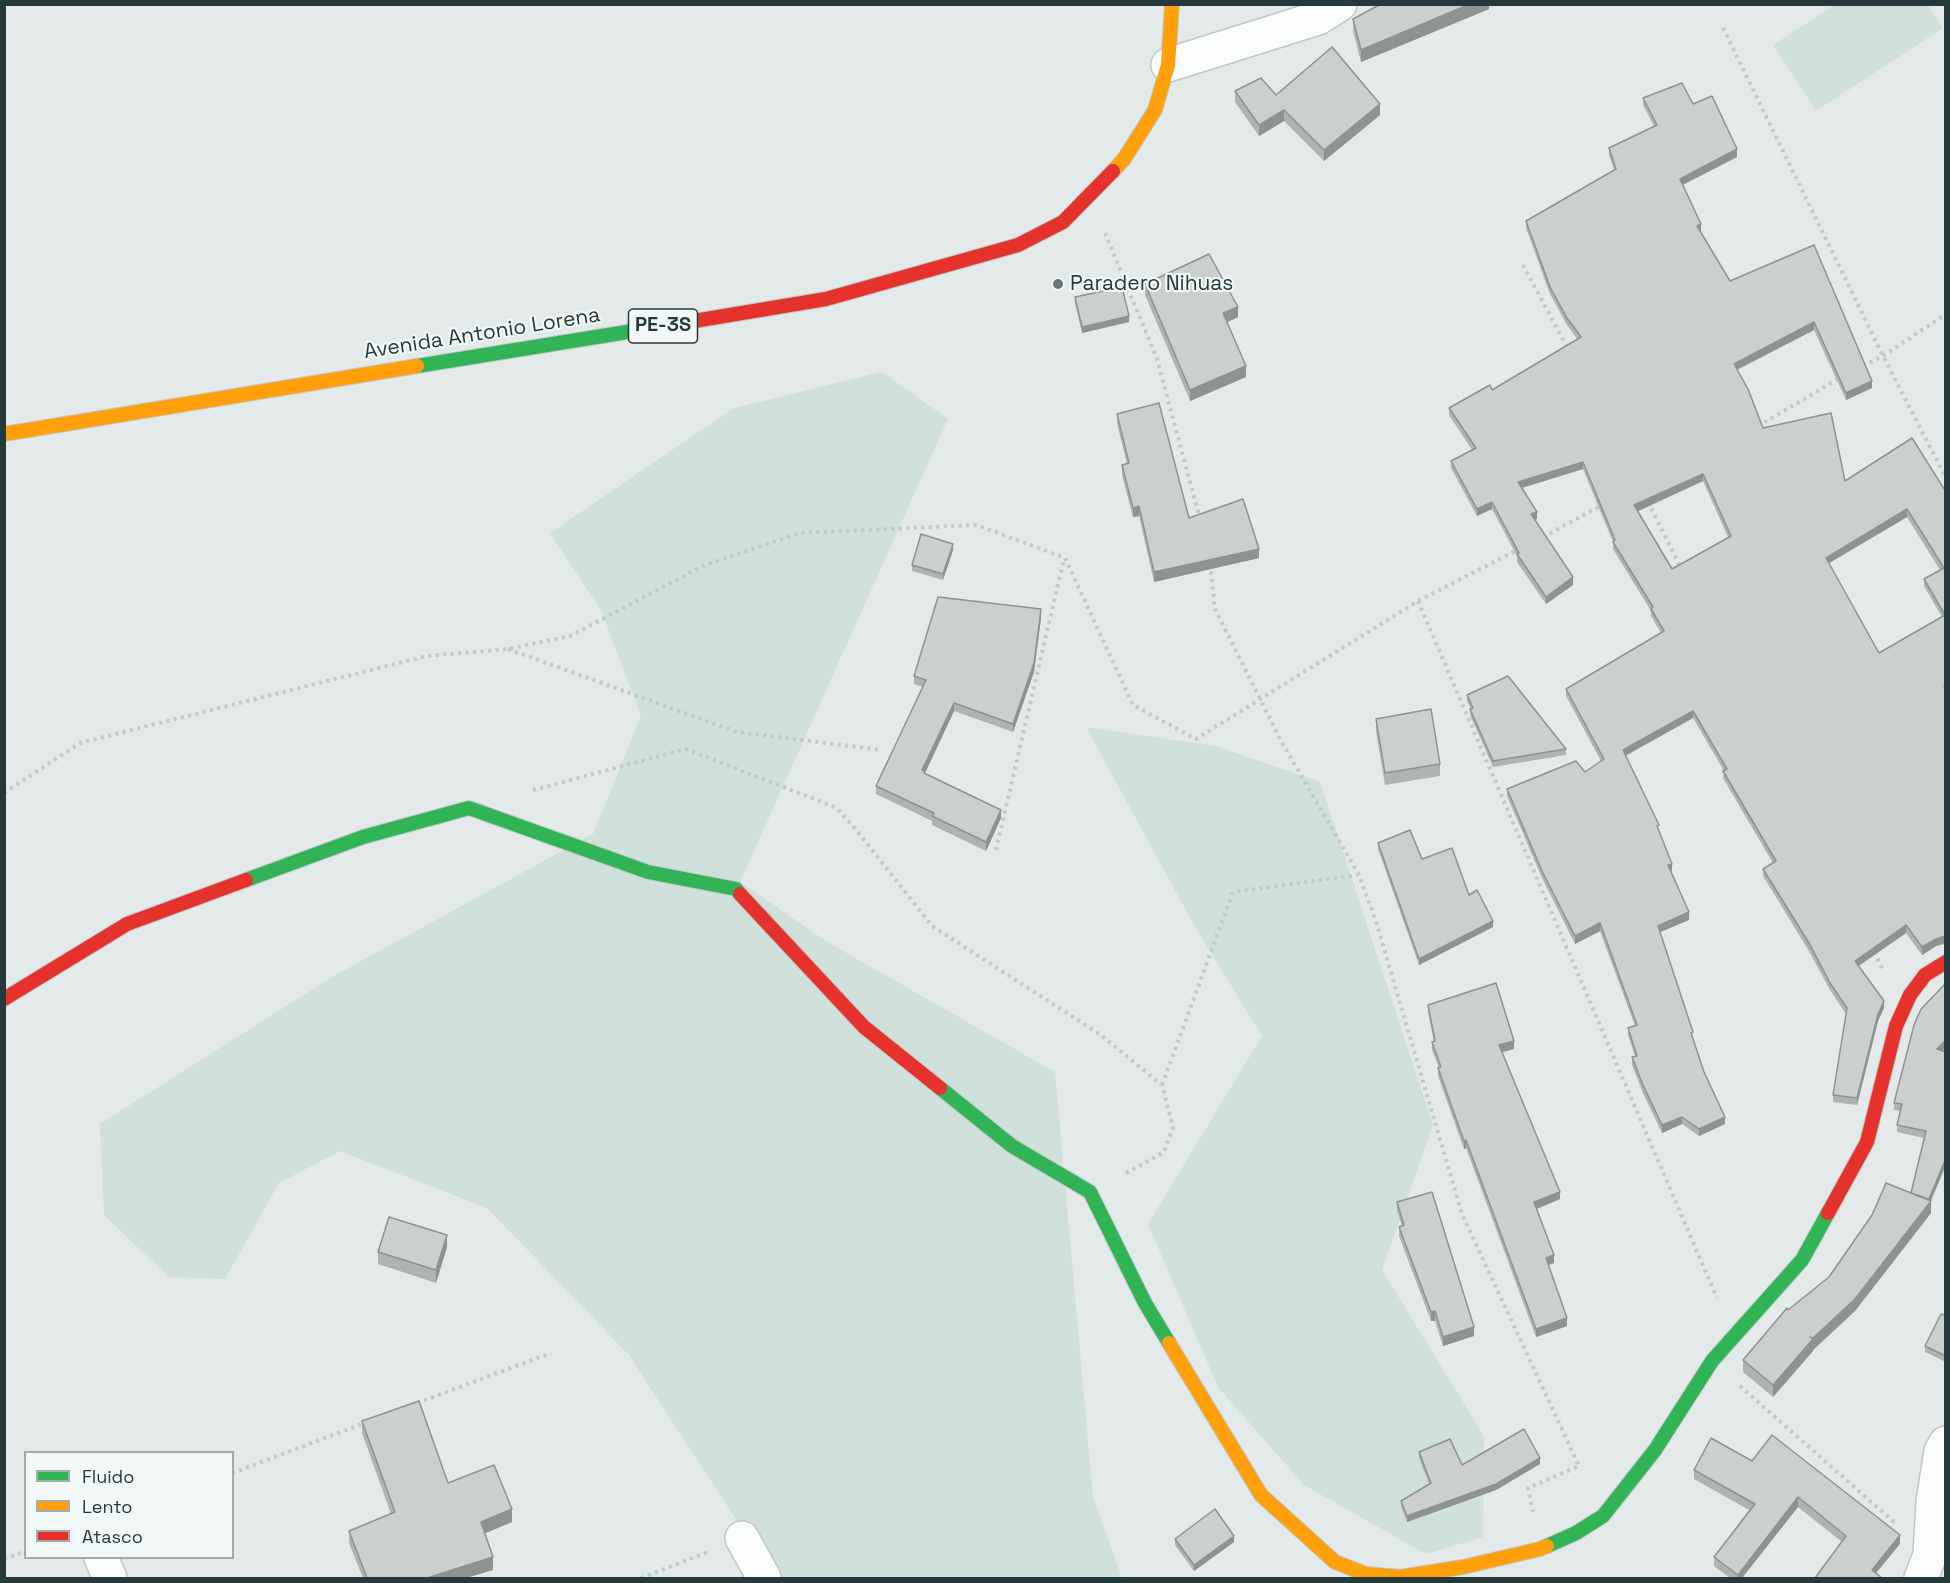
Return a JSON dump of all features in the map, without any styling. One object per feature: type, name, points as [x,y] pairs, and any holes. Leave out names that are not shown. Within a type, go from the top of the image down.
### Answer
[{"type":"main road","name":"Avenida Antonio Lorena","points":[[4,434],[826,299],[1018,245],[1063,222],[1124,159],[1155,110],[1168,65],[1172,4]]},
{"type":"main road","points":[[4,999],[127,924],[363,837],[469,808],[648,872],[736,889],[864,1028],[1012,1146],[1090,1192],[1145,1303],[1261,1495],[1335,1562],[1366,1575],[1400,1577],[1463,1567],[1540,1549],[1576,1533],[1603,1516],[1655,1450],[1712,1361],[1802,1260],[1867,1142],[1896,1026],[1910,995],[1926,975],[1946,962]]},
{"type":"street","points":[[1168,65],[1318,18],[1340,4]]},
{"type":"street","points":[[1925,1566],[1941,1451],[1946,1443]]},
{"type":"street","points":[[742,1538],[764,1578]]},
{"type":"street","points":[[102,1559],[110,1578]]},
{"type":"path","points":[[1723,28],[1883,356],[1946,478]]},
{"type":"path","points":[[1089,197],[1157,359],[1202,524]]},
{"type":"path","points":[[1523,265],[1573,359]]},
{"type":"path","points":[[1856,370],[1883,356],[1946,314]]},
{"type":"path","points":[[1757,426],[1846,375]]},
{"type":"path","points":[[1644,495],[1681,569]]},
{"type":"path","points":[[1539,539],[1609,501]]},
{"type":"path","points":[[4,793],[80,743],[427,656],[507,649],[570,636],[705,565],[800,533],[977,525],[1065,558],[1132,705],[1196,739],[1418,602],[1519,549]]},
{"type":"path","points":[[1209,556],[1215,609],[1259,700],[1359,875],[1375,918],[1462,1214],[1579,1466],[1528,1488],[1540,1549]]},
{"type":"path","points":[[996,850],[1065,558]]},
{"type":"path","points":[[1418,602],[1718,1301]]},
{"type":"path","points":[[507,649],[737,732],[882,750]]},
{"type":"path","points":[[526,792],[686,749],[837,808],[932,926],[1101,1035],[1162,1085]]},
{"type":"path","points":[[1090,1192],[1164,1152],[1173,1127],[1162,1085],[1233,892],[1359,875]]},
{"type":"path","points":[[1872,948],[1904,1011]]},
{"type":"path","points":[[408,1407],[551,1353]]},
{"type":"path","points":[[1712,1361],[1925,1566]]},
{"type":"path","points":[[234,1472],[375,1419]]},
{"type":"path","points":[[641,1578],[742,1538]]},
{"type":"path","points":[[4,1559],[24,1552]]},
{"type":"shaded area","points":[[1836,4],[1928,5],[1943,28],[1816,111],[1773,45]]},
{"type":"shaded area","points":[[882,372],[948,419],[740,882],[829,943],[1055,1072],[1093,1497],[1122,1578],[774,1578],[629,1355],[487,1208],[340,1151],[279,1183],[225,1279],[169,1277],[104,1215],[100,1124],[332,977],[593,834],[641,716],[601,610],[550,533],[734,408]]},
{"type":"shaded area","points":[[1086,727],[1216,746],[1320,782],[1433,1125],[1382,1270],[1484,1436],[1483,1537],[1426,1554],[1304,1485],[1218,1387],[1148,1224],[1262,1036],[1194,925]]},
{"type":"building","points":[[1381,4],[1470,4],[1361,50],[1353,19]]},
{"type":"building","points":[[1332,47],[1380,104],[1324,150],[1284,110],[1259,125],[1235,91],[1261,78],[1276,95]]},
{"type":"building","points":[[1682,83],[1693,104],[1712,96],[1737,149],[1680,179],[1701,224],[1697,226],[1730,281],[1814,245],[1872,381],[1846,393],[1814,322],[1734,364],[1748,389],[1763,428],[1831,413],[1845,481],[1912,438],[1946,492],[1946,686],[1944,686],[1946,689],[1946,936],[1922,947],[1906,925],[1855,961],[1884,1001],[1878,1014],[1857,1098],[1833,1095],[1847,1008],[1763,869],[1776,861],[1723,771],[1727,769],[1693,711],[1623,750],[1659,825],[1657,826],[1672,864],[1668,865],[1689,912],[1658,926],[1704,1072],[1725,1117],[1699,1129],[1682,1117],[1662,1125],[1632,1057],[1637,1056],[1628,1028],[1637,1025],[1600,923],[1575,936],[1542,871],[1507,789],[1576,761],[1585,772],[1604,759],[1566,689],[1664,631],[1651,609],[1653,607],[1613,542],[1615,540],[1583,462],[1518,482],[1537,512],[1531,514],[1573,577],[1546,597],[1517,554],[1519,553],[1492,502],[1477,509],[1451,461],[1476,448],[1449,408],[1490,385],[1492,390],[1581,337],[1567,318],[1550,287],[1526,221],[1616,169],[1609,148],[1657,125],[1643,98]],"holes":[[[1703,474],[1731,536],[1672,569],[1634,505]],[[1907,509],[1944,568],[1924,579],[1945,615],[1879,653],[1826,558]]]},
{"type":"building","points":[[1209,254],[1238,307],[1223,313],[1246,366],[1190,390],[1145,284]]},
{"type":"building","points":[[1122,287],[1129,316],[1082,327],[1075,297]]},
{"type":"building","points":[[1159,403],[1189,518],[1243,499],[1259,549],[1154,572],[1139,506],[1133,508],[1122,465],[1129,463],[1117,414]]},
{"type":"building","points":[[921,534],[953,544],[943,574],[912,565]]},
{"type":"building","points":[[938,597],[1041,609],[1034,663],[1013,724],[954,703],[922,770],[1001,810],[986,842],[932,816],[934,813],[876,786],[926,680],[914,676]]},
{"type":"building","points":[[1508,676],[1566,749],[1493,761],[1470,709],[1473,708],[1467,695]]},
{"type":"building","points":[[1431,709],[1440,764],[1385,773],[1376,719]]},
{"type":"building","points":[[1410,830],[1422,859],[1452,848],[1469,895],[1477,890],[1493,921],[1419,959],[1378,843]]},
{"type":"building","points":[[1496,983],[1514,1041],[1499,1045],[1560,1192],[1534,1202],[1554,1255],[1546,1258],[1567,1318],[1536,1329],[1466,1140],[1464,1141],[1438,1068],[1441,1067],[1432,1042],[1435,1041],[1428,1005]]},
{"type":"building","points":[[1946,983],[1946,1040],[1937,1049],[1946,1052],[1946,1158],[1929,1199],[1911,1193],[1926,1131],[1897,1125],[1902,1104],[1894,1103],[1914,1025],[1921,1009]]},
{"type":"building","points":[[1886,1183],[1931,1201],[1855,1299],[1813,1338],[1810,1337],[1813,1339],[1773,1385],[1743,1360],[1787,1308],[1788,1310],[1829,1277],[1872,1215]]},
{"type":"building","points":[[1432,1192],[1474,1327],[1443,1337],[1435,1311],[1431,1312],[1399,1227],[1404,1225],[1397,1202]]},
{"type":"building","points":[[389,1217],[447,1235],[436,1270],[378,1252]]},
{"type":"building","points":[[1941,1314],[1946,1316],[1946,1356],[1925,1346]]},
{"type":"building","points":[[419,1401],[448,1483],[494,1465],[512,1509],[481,1522],[493,1557],[427,1578],[367,1578],[349,1531],[395,1512],[362,1421]]},
{"type":"building","points":[[1524,1429],[1540,1458],[1496,1484],[1407,1516],[1401,1501],[1431,1483],[1419,1452],[1450,1439],[1462,1465]]},
{"type":"building","points":[[1772,1435],[1900,1535],[1872,1570],[1882,1578],[1815,1578],[1846,1536],[1798,1497],[1738,1575],[1714,1557],[1755,1504],[1694,1470],[1711,1438],[1752,1461]]},
{"type":"building","points":[[1215,1509],[1234,1536],[1194,1565],[1175,1539]]},
{"type":"traffic: fast","points":[[417,366],[658,327]]},
{"type":"traffic: fast","points":[[246,880],[363,837],[469,808],[648,872],[736,889],[740,894]]},
{"type":"traffic: fast","points":[[940,1088],[1012,1146],[1090,1192],[1145,1303],[1169,1343]]},
{"type":"traffic: fast","points":[[1547,1546],[1576,1533],[1603,1516],[1655,1450],[1712,1361],[1802,1260],[1828,1213]]},
{"type":"traffic: slow","points":[[1113,171],[1124,159],[1155,110],[1168,65],[1172,4]]},
{"type":"traffic: slow","points":[[4,434],[417,366]]},
{"type":"traffic: slow","points":[[1169,1343],[1261,1495],[1335,1562],[1366,1574],[1400,1577],[1463,1567],[1547,1546]]},
{"type":"traffic: jam","points":[[658,327],[826,299],[1018,245],[1063,222],[1113,171]]},
{"type":"traffic: jam","points":[[4,999],[127,924],[246,880]]},
{"type":"traffic: jam","points":[[740,894],[864,1027],[940,1088]]},
{"type":"traffic: jam","points":[[1828,1213],[1867,1142],[1896,1026],[1910,995],[1925,975],[1946,962]]},
{"type":"place","name":"Paradero Nihuas","points":[[1058,284]]}]
